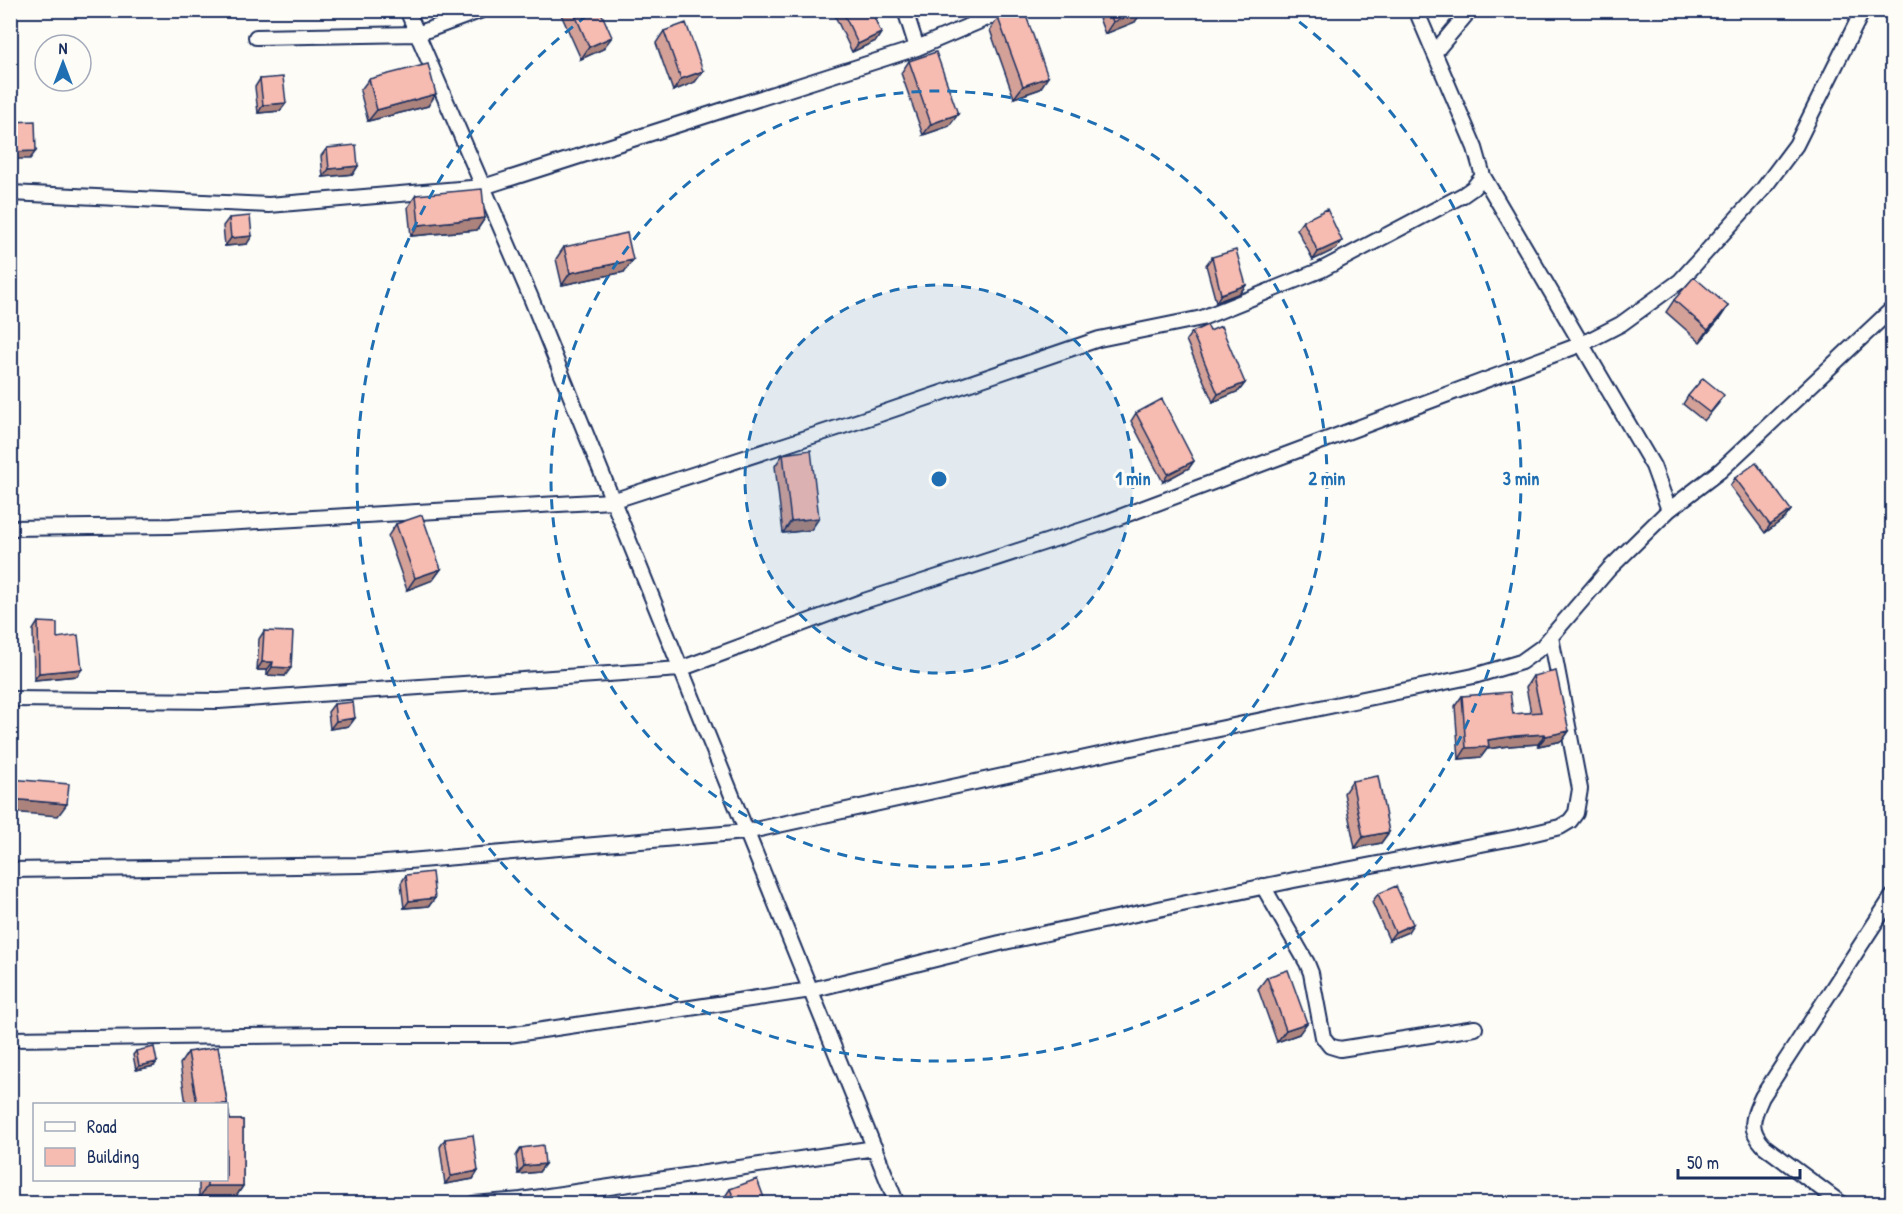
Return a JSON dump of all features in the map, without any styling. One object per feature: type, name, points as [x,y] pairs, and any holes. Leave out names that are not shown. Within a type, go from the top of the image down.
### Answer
[{"type":"street","points":[[407,10],[531,298],[897,1203]]},
{"type":"street","points":[[256,37],[417,34],[482,10]]},
{"type":"street","points":[[905,10],[917,48]]},
{"type":"street","points":[[10,193],[269,205],[483,187],[917,48],[1006,10]]},
{"type":"street","points":[[1416,10],[1475,148],[1483,176],[1653,466],[1669,510]]},
{"type":"street","points":[[1435,52],[1470,10]]},
{"type":"street","points":[[10,699],[219,701],[680,669],[861,602],[1101,524],[1582,344],[1621,324],[1680,281],[1763,189],[1796,145],[1863,10]]},
{"type":"street","points":[[10,528],[171,526],[612,501],[874,416],[1099,339],[1202,318],[1321,270],[1463,195],[1473,188],[1483,176]]},
{"type":"street","points":[[10,870],[362,865],[746,832],[1474,676],[1521,662],[1542,647],[1609,569],[1669,510],[1721,470],[1893,309]]},
{"type":"street","points":[[10,1040],[509,1035],[811,990],[1000,942],[1263,886],[1560,827],[1570,821],[1576,813],[1580,789],[1551,636]]},
{"type":"street","points":[[1263,886],[1307,963],[1323,1037],[1330,1046],[1340,1049],[1475,1028]]},
{"type":"street","points":[[1842,1203],[1764,1146],[1756,1137],[1752,1127],[1754,1115],[1762,1097],[1893,897]]},
{"type":"street","points":[[473,1203],[521,1200],[875,1148]]},
{"type":"building","points":[[573,10],[600,10],[612,37],[589,47]]},
{"type":"building","points":[[842,10],[871,10],[881,33],[858,44]]},
{"type":"building","points":[[1024,10],[1048,77],[1023,86],[998,18]]},
{"type":"building","points":[[1109,10],[1142,10],[1113,22]]},
{"type":"building","points":[[686,23],[703,71],[681,79],[664,31]]},
{"type":"building","points":[[936,52],[958,114],[931,124],[909,61]]},
{"type":"building","points":[[428,64],[436,94],[377,110],[369,79]]},
{"type":"building","points":[[283,77],[286,103],[263,105],[260,79]]},
{"type":"building","points":[[35,121],[36,151],[10,152],[10,122]]},
{"type":"building","points":[[356,145],[358,166],[329,169],[327,148]]},
{"type":"building","points":[[482,189],[485,218],[419,225],[416,195]]},
{"type":"building","points":[[1327,209],[1342,241],[1318,252],[1303,221]]},
{"type":"building","points":[[250,216],[252,236],[231,238],[229,218]]},
{"type":"building","points":[[627,233],[633,260],[570,273],[564,247]]},
{"type":"building","points":[[1236,250],[1246,285],[1221,294],[1212,257]]},
{"type":"building","points":[[1694,277],[1728,306],[1708,330],[1674,300]]},
{"type":"building","points":[[1207,325],[1210,331],[1221,326],[1245,383],[1218,394],[1192,332]]},
{"type":"building","points":[[1703,378],[1724,395],[1710,413],[1688,396]]},
{"type":"building","points":[[1162,399],[1194,461],[1168,474],[1136,413]]},
{"type":"building","points":[[811,450],[819,518],[791,521],[783,454]]},
{"type":"building","points":[[1756,463],[1791,510],[1770,525],[1735,478]]},
{"type":"building","points":[[422,515],[441,569],[415,578],[396,524]]},
{"type":"building","points":[[38,622],[57,623],[57,638],[78,635],[82,669],[39,673]]},
{"type":"building","points":[[264,631],[293,632],[291,668],[272,667],[273,662],[262,662]]},
{"type":"building","points":[[1556,671],[1569,731],[1546,736],[1545,734],[1515,736],[1488,740],[1489,747],[1466,748],[1462,696],[1510,692],[1513,714],[1541,712],[1533,676]]},
{"type":"building","points":[[353,702],[355,718],[336,721],[334,704]]},
{"type":"building","points":[[1378,776],[1389,832],[1363,837],[1352,781]]},
{"type":"building","points":[[10,779],[69,784],[67,804],[10,799]]},
{"type":"building","points":[[432,872],[435,898],[409,901],[406,875]]},
{"type":"building","points":[[1396,886],[1413,924],[1395,932],[1378,894]]},
{"type":"building","points":[[1288,970],[1307,1023],[1286,1030],[1267,977]]},
{"type":"building","points":[[154,1047],[157,1062],[139,1066],[136,1051]]},
{"type":"building","points":[[218,1047],[227,1103],[197,1103],[188,1052]]},
{"type":"building","points":[[228,1108],[230,1120],[243,1120],[243,1186],[207,1186],[207,1181],[228,1181]]},
{"type":"building","points":[[473,1135],[478,1171],[451,1176],[445,1139]]},
{"type":"building","points":[[543,1145],[545,1164],[524,1166],[521,1148]]},
{"type":"building","points":[[757,1179],[766,1203],[736,1203],[730,1189]]}]
